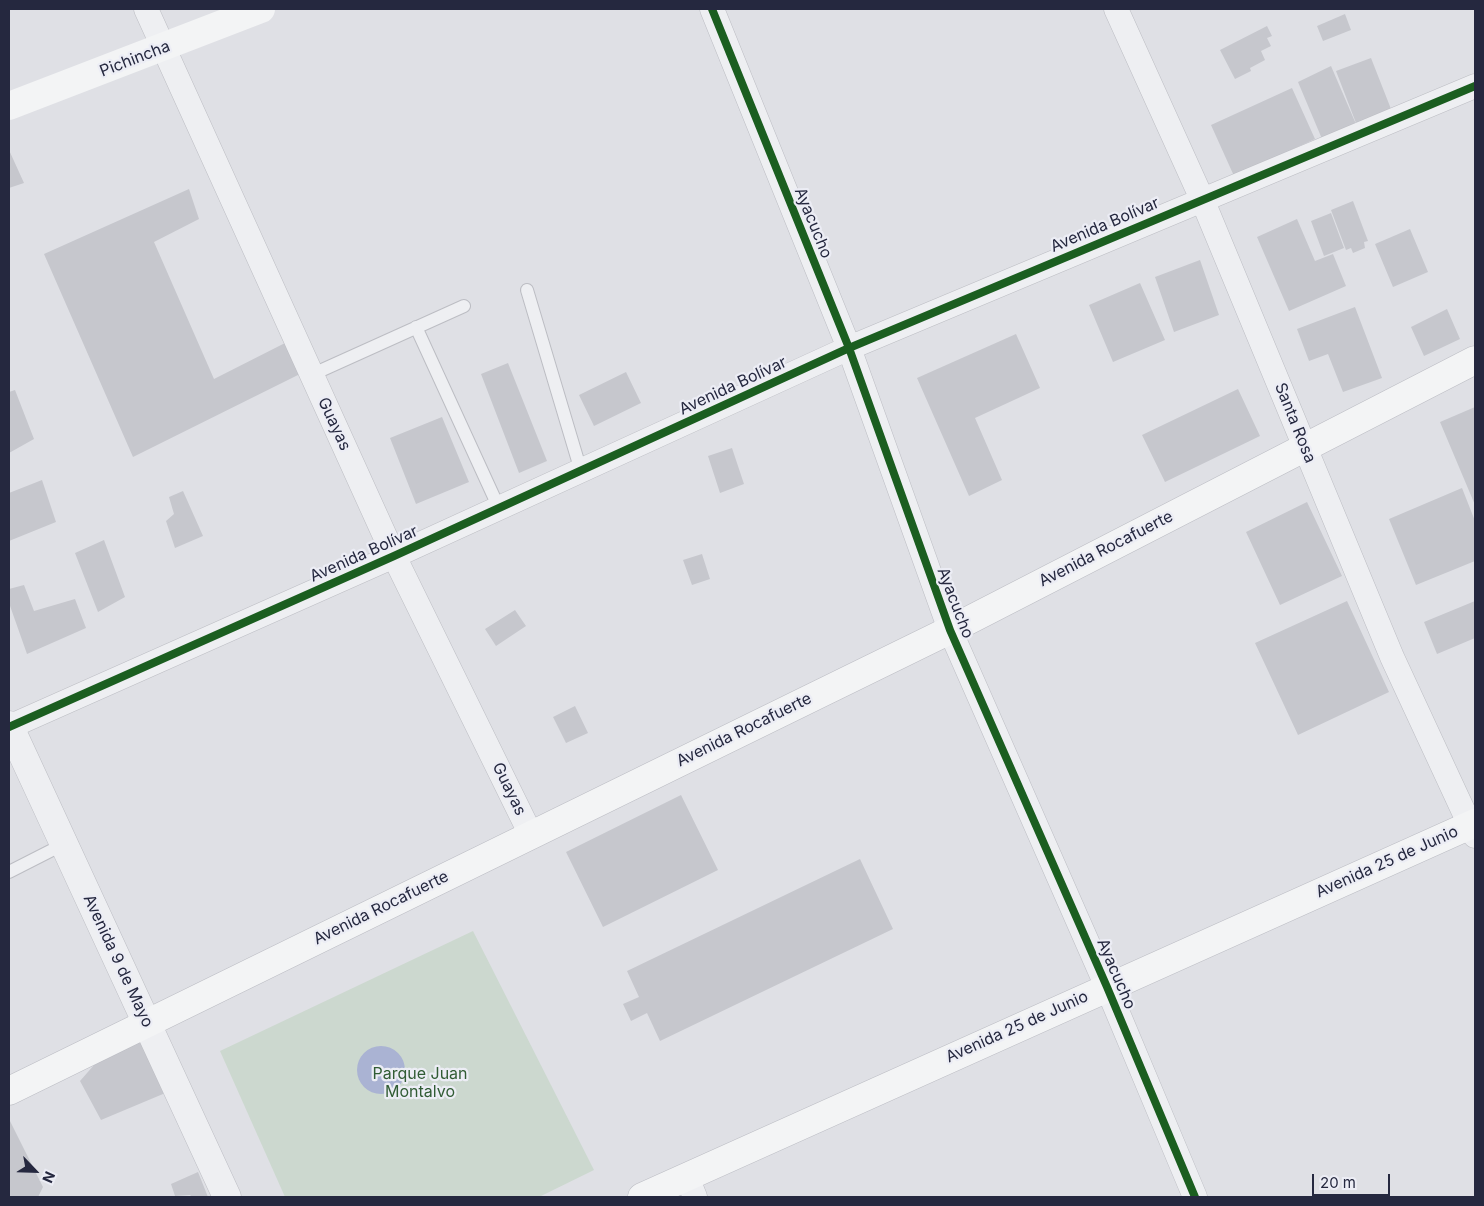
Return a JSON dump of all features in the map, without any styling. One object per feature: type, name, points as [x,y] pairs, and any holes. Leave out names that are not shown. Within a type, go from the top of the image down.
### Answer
[{"type":"main road","name":"Pichincha","points":[[9,106],[261,9]]},
{"type":"main road","name":"Avenida Rocafuerte","points":[[9,1091],[950,630],[1305,445],[1475,360]]},
{"type":"main road","name":"Avenida 25 de Junio","points":[[642,1197],[691,1187],[1107,987],[1474,828]]},
{"type":"street","name":"Guayas","points":[[146,9],[394,556],[531,835]]},
{"type":"street","name":"Ayacucho","points":[[712,9],[849,348],[950,630],[1107,987],[1195,1197]]},
{"type":"street","name":"Santa Rosa","points":[[1116,9],[1202,199],[1392,657],[1474,828]]},
{"type":"street","name":"Avenida Bolívar","points":[[9,726],[394,556],[849,348],[1475,86]]},
{"type":"street","name":"Avenida 9 de Mayo","points":[[9,726],[227,1197]]},
{"type":"lane","points":[[527,290],[581,471]]},
{"type":"lane","points":[[311,375],[464,306]]},
{"type":"lane","points":[[416,327],[499,508]]},
{"type":"lane","points":[[9,872],[64,844]]},
{"type":"green space","name":"Parque Juan Montalvo","points":[[473,931],[594,1170],[539,1197],[285,1197],[220,1051]]},
{"type":"water","points":[[381,1046],[390,1048],[398,1053],[403,1061],[405,1070],[403,1079],[398,1087],[390,1092],[381,1094],[372,1092],[364,1087],[359,1079],[357,1070],[359,1061],[364,1053],[372,1048]]},
{"type":"building","points":[[1345,14],[1351,30],[1323,41],[1317,26]]},
{"type":"building","points":[[1267,26],[1272,36],[1267,38],[1271,46],[1261,51],[1265,60],[1250,68],[1251,71],[1235,79],[1220,50]]},
{"type":"building","points":[[1371,58],[1391,109],[1356,123],[1336,71]]},
{"type":"building","points":[[1331,66],[1359,131],[1325,146],[1298,82]]},
{"type":"building","points":[[1292,88],[1315,139],[1234,176],[1211,125]]},
{"type":"building","points":[[9,150],[24,183],[9,188]]},
{"type":"building","points":[[189,189],[199,219],[154,242],[214,379],[287,342],[302,373],[133,457],[44,254]]},
{"type":"building","points":[[1353,201],[1368,241],[1364,242],[1365,248],[1353,253],[1351,248],[1346,250],[1331,210]]},
{"type":"building","points":[[1331,213],[1344,248],[1324,256],[1311,221]]},
{"type":"building","points":[[1297,219],[1315,261],[1333,254],[1346,286],[1289,311],[1257,237]]},
{"type":"building","points":[[1410,229],[1428,272],[1393,287],[1375,244]]},
{"type":"building","points":[[1200,260],[1219,315],[1174,332],[1155,277]]},
{"type":"building","points":[[1140,283],[1165,340],[1113,362],[1089,305]]},
{"type":"building","points":[[1355,307],[1382,378],[1343,392],[1328,354],[1309,361],[1297,329]]},
{"type":"building","points":[[1447,309],[1460,339],[1424,356],[1411,327]]},
{"type":"building","points":[[1016,334],[1040,388],[975,418],[1002,480],[969,496],[917,378]]},
{"type":"building","points":[[508,363],[547,461],[519,473],[481,374]]},
{"type":"building","points":[[626,372],[641,403],[594,426],[579,395]]},
{"type":"building","points":[[1238,389],[1260,436],[1165,482],[1142,435]]},
{"type":"building","points":[[15,390],[34,439],[9,453],[9,392]]},
{"type":"building","points":[[1475,407],[1475,505],[1440,422]]},
{"type":"building","points":[[442,417],[469,482],[416,504],[390,438]]},
{"type":"building","points":[[732,448],[744,484],[720,493],[708,456]]},
{"type":"building","points":[[42,480],[56,522],[9,541],[9,493]]},
{"type":"building","points":[[1462,488],[1475,521],[1475,561],[1416,585],[1389,519]]},
{"type":"building","points":[[183,491],[203,536],[175,548],[166,521],[174,514],[169,497]]},
{"type":"building","points":[[1307,502],[1342,576],[1280,605],[1246,532]]},
{"type":"building","points":[[104,540],[125,597],[98,612],[75,553]]},
{"type":"building","points":[[702,554],[710,579],[692,585],[683,560]]},
{"type":"building","points":[[24,585],[34,611],[75,599],[86,628],[27,654],[9,603],[9,589]]},
{"type":"building","points":[[1347,601],[1389,692],[1298,735],[1255,643]]},
{"type":"building","points":[[1475,601],[1475,638],[1437,654],[1424,622]]},
{"type":"building","points":[[515,610],[526,626],[496,646],[485,629]]},
{"type":"building","points":[[575,706],[588,733],[566,743],[553,717]]},
{"type":"building","points":[[681,795],[718,870],[603,927],[566,852]]},
{"type":"building","points":[[860,859],[893,929],[660,1041],[647,1013],[631,1021],[623,1004],[639,997],[627,971]]},
{"type":"building","points":[[144,1031],[168,1077],[163,1094],[101,1120],[80,1081],[109,1048]]},
{"type":"building","points":[[9,1119],[43,1187],[38,1197],[9,1197]]},
{"type":"building","points":[[198,1172],[208,1197],[175,1196],[171,1184]]},
{"type":"cycle path","points":[[712,9],[849,348],[950,630],[1107,987],[1195,1197]]},
{"type":"cycle path","points":[[9,727],[394,556],[849,348],[1475,86]]}]
